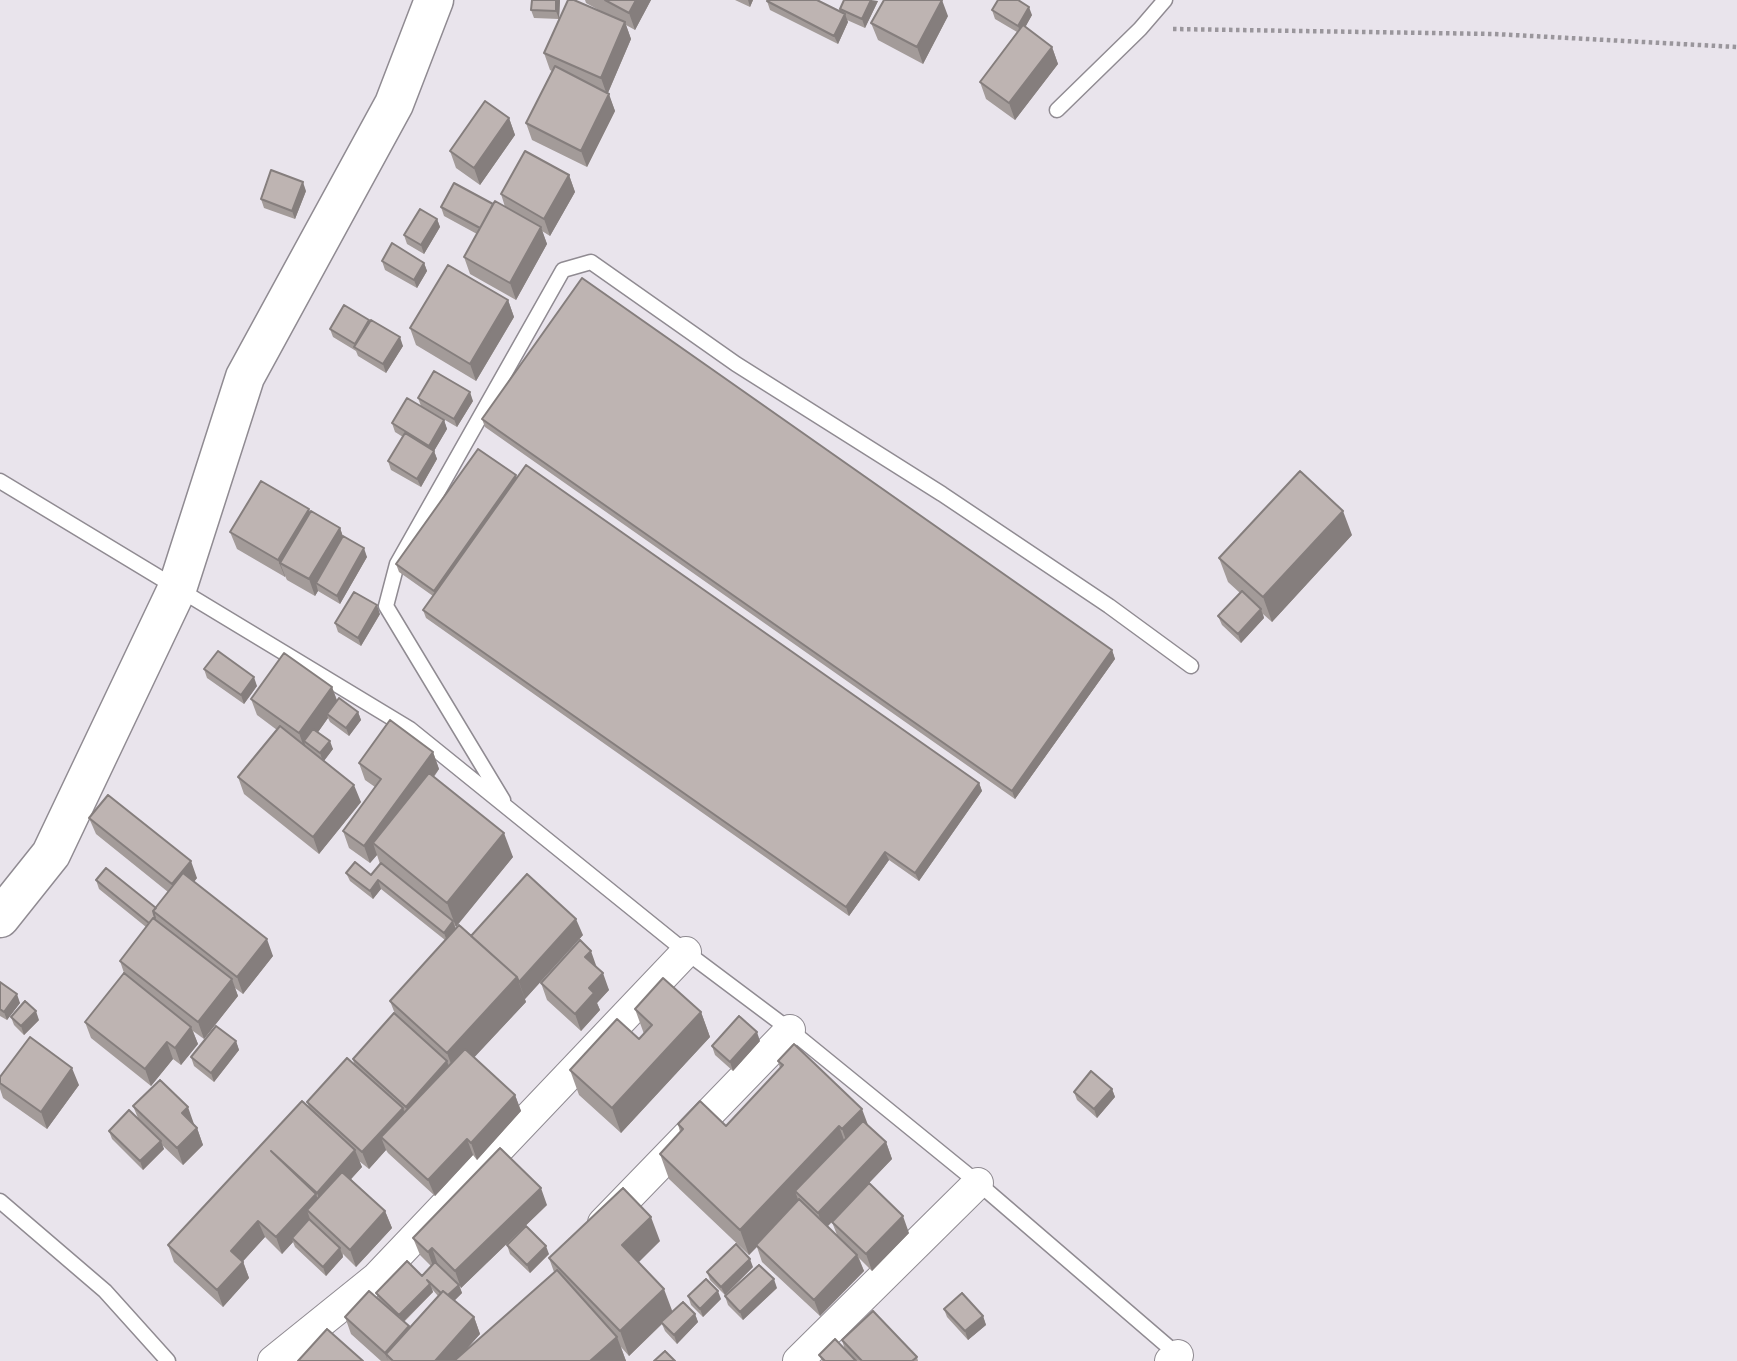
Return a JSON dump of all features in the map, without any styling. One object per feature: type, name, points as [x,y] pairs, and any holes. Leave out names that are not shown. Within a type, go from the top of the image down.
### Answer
[{"type":"street","points":[[0,918],[51,854],[177,589],[245,377],[394,104],[434,0]]},
{"type":"street","points":[[273,1361],[283,1356],[376,1278],[686,952]]},
{"type":"street","points":[[586,1241],[790,1030]]},
{"type":"street","points":[[798,1361],[978,1183]]},
{"type":"lane","points":[[1057,110],[1140,29],[1165,0]]},
{"type":"lane","points":[[509,810],[386,606],[397,564],[563,270],[591,262],[736,364],[942,494],[1109,606],[1191,666]]},
{"type":"lane","points":[[0,481],[410,729],[686,952],[790,1030],[978,1183],[1178,1359]]},
{"type":"lane","points":[[0,1201],[105,1291],[168,1361]]},
{"type":"path","points":[[1140,29],[1494,34],[1737,47]]},
{"type":"building","points":[[532,0],[556,0],[556,11],[531,10]]},
{"type":"building","points":[[568,0],[574,0],[625,22],[601,78],[544,53]]},
{"type":"building","points":[[605,0],[636,0],[629,13]]},
{"type":"building","points":[[768,0],[817,0],[845,14],[834,36]]},
{"type":"building","points":[[844,0],[871,0],[862,19],[840,9]]},
{"type":"building","points":[[884,0],[942,0],[917,47],[871,23]]},
{"type":"building","points":[[998,0],[1018,0],[1029,7],[1018,26],[992,10]]},
{"type":"building","points":[[1023,25],[1052,47],[1009,103],[980,82]]},
{"type":"building","points":[[555,66],[609,94],[581,151],[526,123]]},
{"type":"building","points":[[485,101],[509,118],[474,168],[450,151]]},
{"type":"building","points":[[525,151],[569,175],[544,219],[501,194]]},
{"type":"building","points":[[271,170],[303,182],[292,211],[261,199]]},
{"type":"building","points":[[454,183],[493,204],[480,228],[441,207]]},
{"type":"building","points":[[495,201],[541,227],[510,283],[464,257]]},
{"type":"building","points":[[420,209],[437,219],[421,245],[404,235]]},
{"type":"building","points":[[392,243],[424,263],[414,280],[382,261]]},
{"type":"building","points":[[448,265],[508,300],[470,364],[410,328]]},
{"type":"building","points":[[582,278],[1112,650],[1012,791],[482,419]]},
{"type":"building","points":[[344,305],[369,320],[355,344],[330,329]]},
{"type":"building","points":[[371,320],[400,337],[383,364],[354,347]]},
{"type":"building","points":[[434,371],[470,392],[454,419],[418,398]]},
{"type":"building","points":[[407,398],[444,420],[429,446],[392,423]]},
{"type":"building","points":[[405,433],[434,451],[417,479],[388,461]]},
{"type":"building","points":[[478,449],[516,475],[434,591],[396,564]]},
{"type":"building","points":[[526,465],[979,783],[915,873],[885,852],[846,907],[423,610]]},
{"type":"building","points":[[1300,471],[1343,511],[1263,597],[1219,558]]},
{"type":"building","points":[[261,481],[309,509],[278,560],[230,532]]},
{"type":"building","points":[[311,511],[340,528],[309,579],[280,563]]},
{"type":"building","points":[[343,536],[364,548],[337,596],[316,583]]},
{"type":"building","points":[[1242,591],[1261,609],[1238,634],[1218,616]]},
{"type":"building","points":[[354,592],[377,605],[358,638],[335,623]]},
{"type":"building","points":[[218,651],[254,677],[241,695],[204,669]]},
{"type":"building","points":[[284,653],[332,687],[299,733],[251,699]]},
{"type":"building","points":[[339,698],[358,712],[346,728],[327,714]]},
{"type":"building","points":[[390,720],[433,752],[364,846],[343,831],[381,779],[359,763]]},
{"type":"building","points":[[280,726],[354,785],[313,837],[238,777]]},
{"type":"building","points":[[313,729],[330,741],[320,753],[304,741]]},
{"type":"building","points":[[429,773],[504,833],[447,903],[373,843]]},
{"type":"building","points":[[108,795],[191,861],[172,884],[89,818]]},
{"type":"building","points":[[355,862],[371,875],[381,863],[453,921],[444,933],[378,880],[370,891],[346,873]]},
{"type":"building","points":[[106,868],[156,908],[153,911],[154,919],[149,923],[96,880]]},
{"type":"building","points":[[183,873],[267,939],[237,977],[153,911]]},
{"type":"building","points":[[527,874],[576,919],[519,982],[517,977],[471,936]]},
{"type":"building","points":[[153,918],[232,979],[198,1022],[120,961]]},
{"type":"building","points":[[459,925],[517,977],[447,1053],[390,1001]]},
{"type":"building","points":[[580,940],[591,951],[585,957],[603,973],[589,988],[594,993],[575,1014],[541,983]]},
{"type":"building","points":[[124,973],[191,1027],[175,1048],[167,1042],[145,1069],[85,1022]]},
{"type":"building","points":[[663,978],[701,1012],[612,1108],[570,1070],[617,1019],[639,1039],[652,1025],[635,1009]]},
{"type":"building","points":[[0,982],[17,994],[4,1012],[0,1009]]},
{"type":"building","points":[[25,1001],[36,1011],[21,1026],[11,1017]]},
{"type":"building","points":[[394,1013],[447,1061],[406,1107],[353,1059]]},
{"type":"building","points":[[739,1016],[757,1032],[730,1062],[712,1046]]},
{"type":"building","points":[[216,1026],[236,1041],[211,1073],[191,1057]]},
{"type":"building","points":[[30,1037],[72,1068],[41,1112],[0,1083],[0,1077]]},
{"type":"building","points":[[794,1044],[862,1109],[842,1129],[839,1126],[740,1230],[660,1154],[683,1129],[678,1124],[700,1101],[726,1126],[783,1065],[778,1061]]},
{"type":"building","points":[[465,1049],[515,1095],[471,1143],[467,1139],[428,1180],[381,1137]]},
{"type":"building","points":[[347,1058],[403,1108],[362,1152],[307,1102]]},
{"type":"building","points":[[1091,1071],[1112,1089],[1094,1109],[1074,1092]]},
{"type":"building","points":[[160,1080],[188,1107],[182,1113],[197,1128],[177,1148],[133,1106]]},
{"type":"building","points":[[302,1101],[355,1150],[317,1193],[271,1151],[316,1194],[276,1237],[258,1221],[231,1251],[243,1262],[217,1290],[168,1245]]},
{"type":"building","points":[[129,1110],[161,1141],[140,1161],[109,1131]]},
{"type":"building","points":[[863,1121],[886,1142],[818,1213],[795,1191]]},
{"type":"building","points":[[500,1148],[541,1188],[455,1271],[432,1248],[428,1252],[413,1238]]},
{"type":"building","points":[[342,1172],[385,1211],[350,1250],[307,1210]]},
{"type":"building","points":[[869,1183],[903,1216],[866,1254],[832,1222]]},
{"type":"building","points":[[623,1188],[651,1217],[622,1245],[664,1289],[620,1331],[549,1258]]},
{"type":"building","points":[[799,1199],[857,1255],[814,1300],[756,1245]]},
{"type":"building","points":[[309,1219],[340,1248],[323,1267],[292,1238]]},
{"type":"building","points":[[526,1226],[546,1246],[527,1265],[507,1245]]},
{"type":"building","points":[[736,1244],[750,1259],[721,1287],[707,1272]]},
{"type":"building","points":[[407,1261],[422,1276],[435,1262],[459,1285],[448,1295],[443,1291],[441,1293],[427,1280],[430,1284],[399,1315],[376,1293]]},
{"type":"building","points":[[759,1265],[774,1279],[740,1312],[725,1296]]},
{"type":"building","points":[[557,1270],[617,1337],[590,1361],[454,1361]]},
{"type":"building","points":[[706,1279],[718,1291],[700,1309],[688,1296]]},
{"type":"building","points":[[369,1291],[409,1326],[385,1353],[345,1317]]},
{"type":"building","points":[[443,1291],[474,1317],[435,1361],[393,1361],[386,1354]]},
{"type":"building","points":[[962,1293],[983,1316],[965,1331],[944,1309]]},
{"type":"building","points":[[683,1302],[695,1314],[674,1335],[661,1322]]},
{"type":"building","points":[[873,1311],[917,1357],[912,1361],[862,1361],[842,1340]]},
{"type":"building","points":[[327,1329],[363,1361],[298,1361]]},
{"type":"building","points":[[835,1339],[856,1361],[825,1361],[819,1355]]},
{"type":"building","points":[[665,1351],[675,1361],[654,1361]]}]
